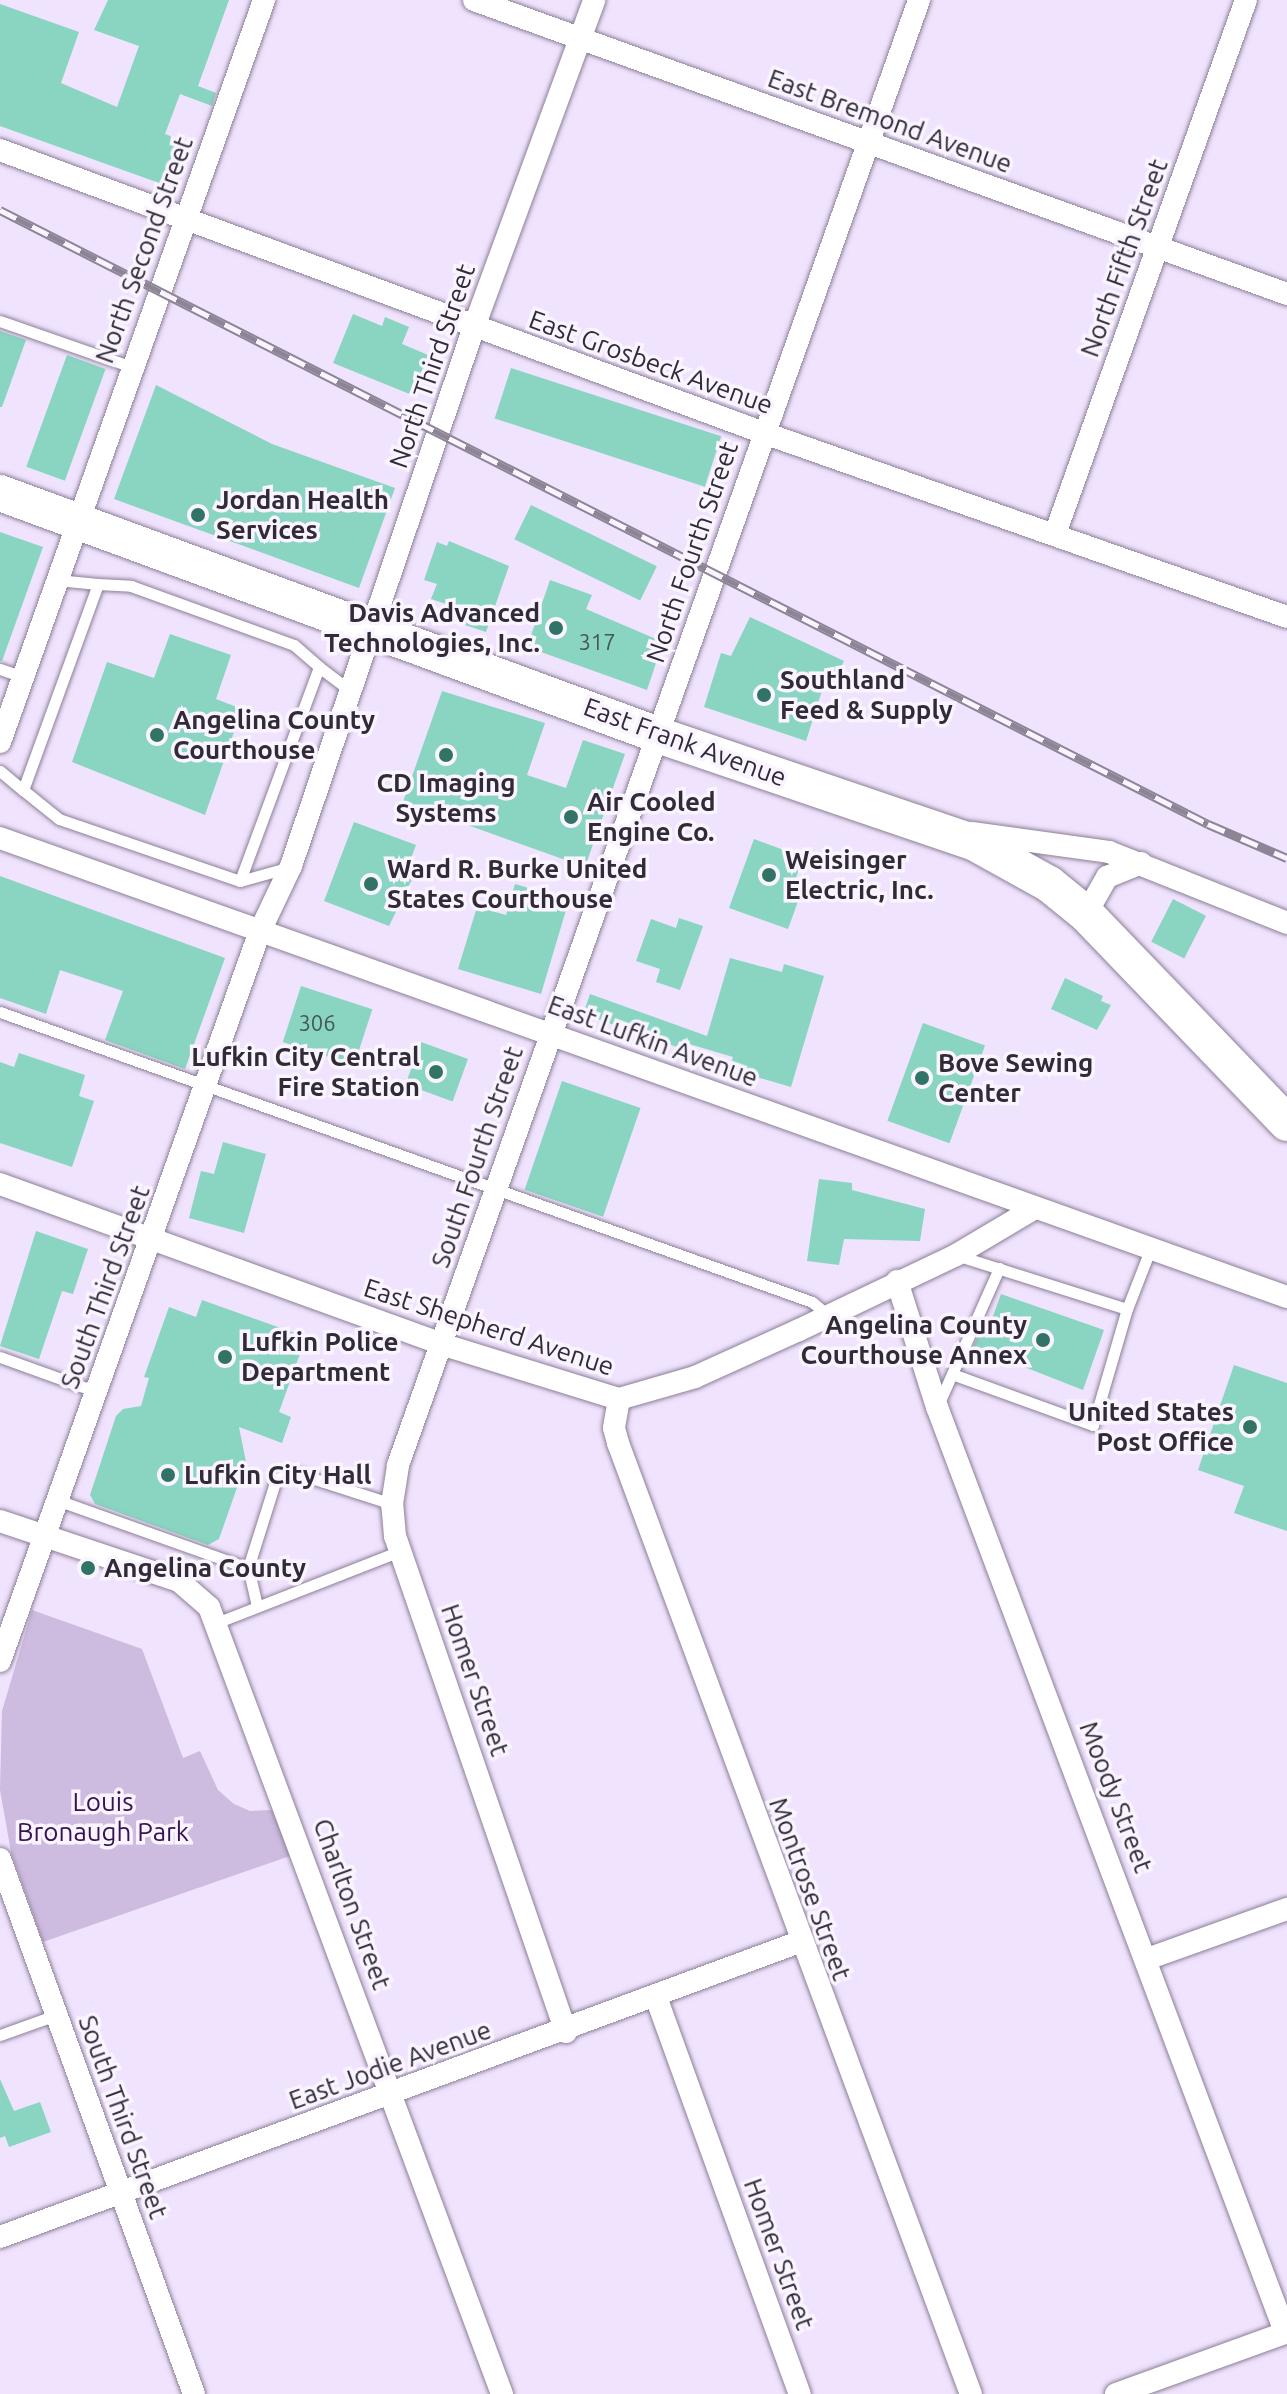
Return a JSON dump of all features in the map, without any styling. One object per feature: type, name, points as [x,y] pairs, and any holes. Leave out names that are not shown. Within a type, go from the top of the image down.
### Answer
[{"type":"main road","name":"East Frank Avenue","points":[[0,493],[372,626],[658,735],[935,829],[1011,861],[1086,914],[1287,1123]]},
{"type":"street","name":"North Second Street","points":[[0,742],[264,0]]},
{"type":"street","name":"East Bremond Avenue","points":[[474,0],[1287,294]]},
{"type":"street","name":"North Third Street","points":[[260,931],[291,866],[474,327],[594,0]]},
{"type":"street","name":"North Fourth Street","points":[[549,1033],[919,0]]},
{"type":"street","name":"North Fifth Street","points":[[1055,534],[1246,0]]},
{"type":"street","name":"East Grosbeck Avenue","points":[[0,150],[764,433],[1287,617]]},
{"type":"street","points":[[935,829],[1071,844],[1142,863],[1287,923]]},
{"type":"street","name":"East Lufkin Avenue","points":[[0,838],[1287,1297]]},
{"type":"street","points":[[1086,914],[1115,870],[1142,863]]},
{"type":"street","name":"South Third Street","points":[[0,1661],[260,931]]},
{"type":"street","name":"South Fourth Street","points":[[441,1344],[549,1033]]},
{"type":"street","name":"East Shepherd Avenue","points":[[0,1184],[441,1344],[619,1399],[695,1377],[956,1255],[1035,1208]]},
{"type":"street","name":"Moody Street","points":[[897,1281],[937,1407],[1286,2332]]},
{"type":"street","name":"Homer Street","points":[[441,1344],[398,1465],[392,1504],[400,1551],[566,2032]]},
{"type":"street","name":"Montrose Street","points":[[619,1399],[614,1428],[618,1443],[799,1942],[971,2394]]},
{"type":"street","name":"Charlton Street","points":[[0,1521],[179,1581],[199,1595],[216,1623],[502,2394]]},
{"type":"street","name":"South Third Street","points":[[0,1859],[194,2394]]},
{"type":"street","points":[[1147,1959],[1287,1909]]},
{"type":"street","name":"East Jodie Avenue","points":[[0,2237],[566,2032],[799,1942]]},
{"type":"street","name":"Homer Street","points":[[656,1997],[800,2394]]},
{"type":"street","points":[[1116,2394],[1286,2332]]},
{"type":"lane","points":[[0,321],[132,367]]},
{"type":"lane","points":[[57,580],[131,586],[294,645],[352,692]]},
{"type":"lane","points":[[23,790],[98,584]]},
{"type":"lane","points":[[240,881],[319,667]]},
{"type":"lane","points":[[0,669],[23,677]]},
{"type":"lane","points":[[0,771],[59,819],[240,881],[291,866]]},
{"type":"lane","points":[[0,1012],[812,1302],[828,1315]]},
{"type":"lane","points":[[952,1374],[1093,1425],[1127,1309],[1150,1250]]},
{"type":"lane","points":[[956,1255],[1127,1309]]},
{"type":"lane","points":[[937,1407],[999,1268]]},
{"type":"lane","points":[[0,1357],[97,1392]]},
{"type":"lane","points":[[257,1606],[248,1568],[274,1484],[282,1475],[296,1473],[392,1504]]},
{"type":"lane","points":[[57,1500],[248,1568]]},
{"type":"lane","points":[[216,1623],[400,1551]]},
{"type":"lane","points":[[0,2035],[56,2015]]},
{"type":"green space","name":"Louis Bronaugh Park","points":[[32,1610],[142,1649],[183,1758],[200,1751],[218,1790],[234,1804],[250,1811],[272,1810],[290,1856],[43,1942],[11,1852],[0,1790],[2,1711]]},
{"type":"building","points":[[108,0],[229,0],[198,86],[216,93],[212,106],[180,94],[165,134],[178,139],[162,184],[0,126],[0,4],[79,32],[61,83],[117,107],[139,46],[94,30]]},
{"type":"building","points":[[353,314],[382,326],[385,317],[409,327],[402,344],[428,355],[412,395],[333,363]]},
{"type":"building","points":[[0,331],[26,340],[2,407],[0,407]]},
{"type":"building","points":[[67,355],[106,369],[65,481],[26,467]]},
{"type":"building","points":[[511,368],[721,436],[705,487],[495,418]]},
{"type":"building","points":[[156,385],[272,444],[395,488],[359,588],[114,499]]},
{"type":"building","points":[[531,505],[657,566],[640,601],[514,539]]},
{"type":"building","points":[[0,532],[43,547],[2,661],[0,661]]},
{"type":"building","points":[[449,541],[509,566],[486,632],[444,618],[449,605],[431,599],[437,584],[424,580],[437,542],[447,546]]},
{"type":"building","points":[[550,580],[592,595],[586,609],[663,642],[647,690],[527,647]]},
{"type":"building","name":"Southland Feed & Supply","points":[[750,617],[844,661],[833,685],[825,681],[806,741],[704,707],[721,653],[731,656]]},
{"type":"building","name":"Angelina County Courthouse","points":[[170,634],[231,655],[216,699],[242,709],[205,815],[72,762],[107,662],[154,678]]},
{"type":"building","points":[[442,691],[545,723],[527,775],[566,788],[583,740],[625,754],[585,867],[403,802]]},
{"type":"building","name":"Ward R. Burke United States Courthouse","points":[[354,822],[416,845],[409,864],[418,867],[389,926],[324,901]]},
{"type":"building","name":"Weisinger Electric, Inc.","points":[[754,839],[803,857],[791,893],[800,896],[788,929],[729,908]]},
{"type":"building","points":[[0,876],[225,958],[185,1069],[105,1040],[123,991],[60,970],[46,1014],[0,998]]},
{"type":"building","points":[[515,884],[569,900],[541,994],[458,969],[477,907],[506,915]]},
{"type":"building","points":[[1173,899],[1206,916],[1184,959],[1151,942]]},
{"type":"building","points":[[679,918],[703,926],[680,990],[656,982],[660,969],[636,961],[651,919],[676,928]]},
{"type":"building","points":[[730,958],[782,972],[784,964],[824,976],[791,1087],[729,1069],[733,1057],[679,1041],[677,1047],[583,1014],[590,994],[707,1036]]},
{"type":"building","points":[[1065,978],[1103,996],[1101,1001],[1111,1005],[1097,1030],[1051,1009]]},
{"type":"building","points":[[301,986],[372,1009],[354,1065],[283,1042]]},
{"type":"building","points":[[923,1023],[985,1046],[949,1143],[887,1121]]},
{"type":"building","name":"Lufkin City Central Fire Station","points":[[421,1042],[468,1059],[453,1101],[406,1084]]},
{"type":"building","points":[[19,1053],[85,1075],[79,1096],[94,1101],[72,1167],[0,1143],[0,1062],[14,1067]]},
{"type":"building","points":[[562,1081],[640,1108],[603,1217],[525,1190]]},
{"type":"building","points":[[223,1142],[266,1154],[244,1233],[189,1218],[201,1171],[214,1174]]},
{"type":"building","points":[[819,1179],[852,1183],[852,1190],[925,1209],[920,1241],[844,1239],[839,1265],[807,1261]]},
{"type":"building","points":[[36,1231],[88,1249],[73,1294],[62,1291],[39,1359],[0,1346]]},
{"type":"building","name":"Angelina County Courthouse Annex","points":[[1001,1294],[1104,1330],[1083,1390],[973,1347],[983,1325],[989,1327]]},
{"type":"building","points":[[202,1300],[306,1337],[279,1412],[291,1417],[282,1443],[239,1427],[246,1462],[219,1539],[208,1545],[95,1504],[90,1495],[116,1416],[123,1409],[141,1406],[149,1378],[144,1377],[169,1307],[196,1317]]},
{"type":"building","name":"United States Post Office","points":[[1234,1365],[1287,1383],[1287,1531],[1234,1513],[1244,1486],[1198,1470]]},
{"type":"building","points":[[0,2079],[14,2111],[40,2102],[51,2132],[9,2147],[5,2136],[0,2138]]},
{"type":"railway","points":[[0,210],[1208,824],[1287,858]]},
{"type":"place","name":"Jordan Health Services","points":[[198,515]]},
{"type":"place","name":"Davis Advanced Technologies, Inc.","points":[[556,628]]},
{"type":"place","name":"Southland Feed & Supply","points":[[764,695]]},
{"type":"place","name":"Angelina County Courthouse","points":[[157,735]]},
{"type":"place","name":"CD Imaging Systems","points":[[446,755]]},
{"type":"place","name":"Air Cooled Engine Co.","points":[[571,817]]},
{"type":"place","name":"Weisinger Electric, Inc.","points":[[769,875]]},
{"type":"place","name":"Ward R. Burke United States Courthouse","points":[[371,884]]},
{"type":"place","name":"Lufkin City Central Fire Station","points":[[436,1072]]},
{"type":"place","name":"Bove Sewing Center","points":[[922,1078]]},
{"type":"place","name":"Angelina County Courthouse Annex","points":[[1043,1340]]},
{"type":"place","name":"Lufkin Police Department","points":[[225,1357]]},
{"type":"place","name":"United States Post Office","points":[[1250,1427]]},
{"type":"place","name":"Lufkin City Hall","points":[[168,1475]]},
{"type":"place","name":"Angelina County","points":[[88,1568]]}]
